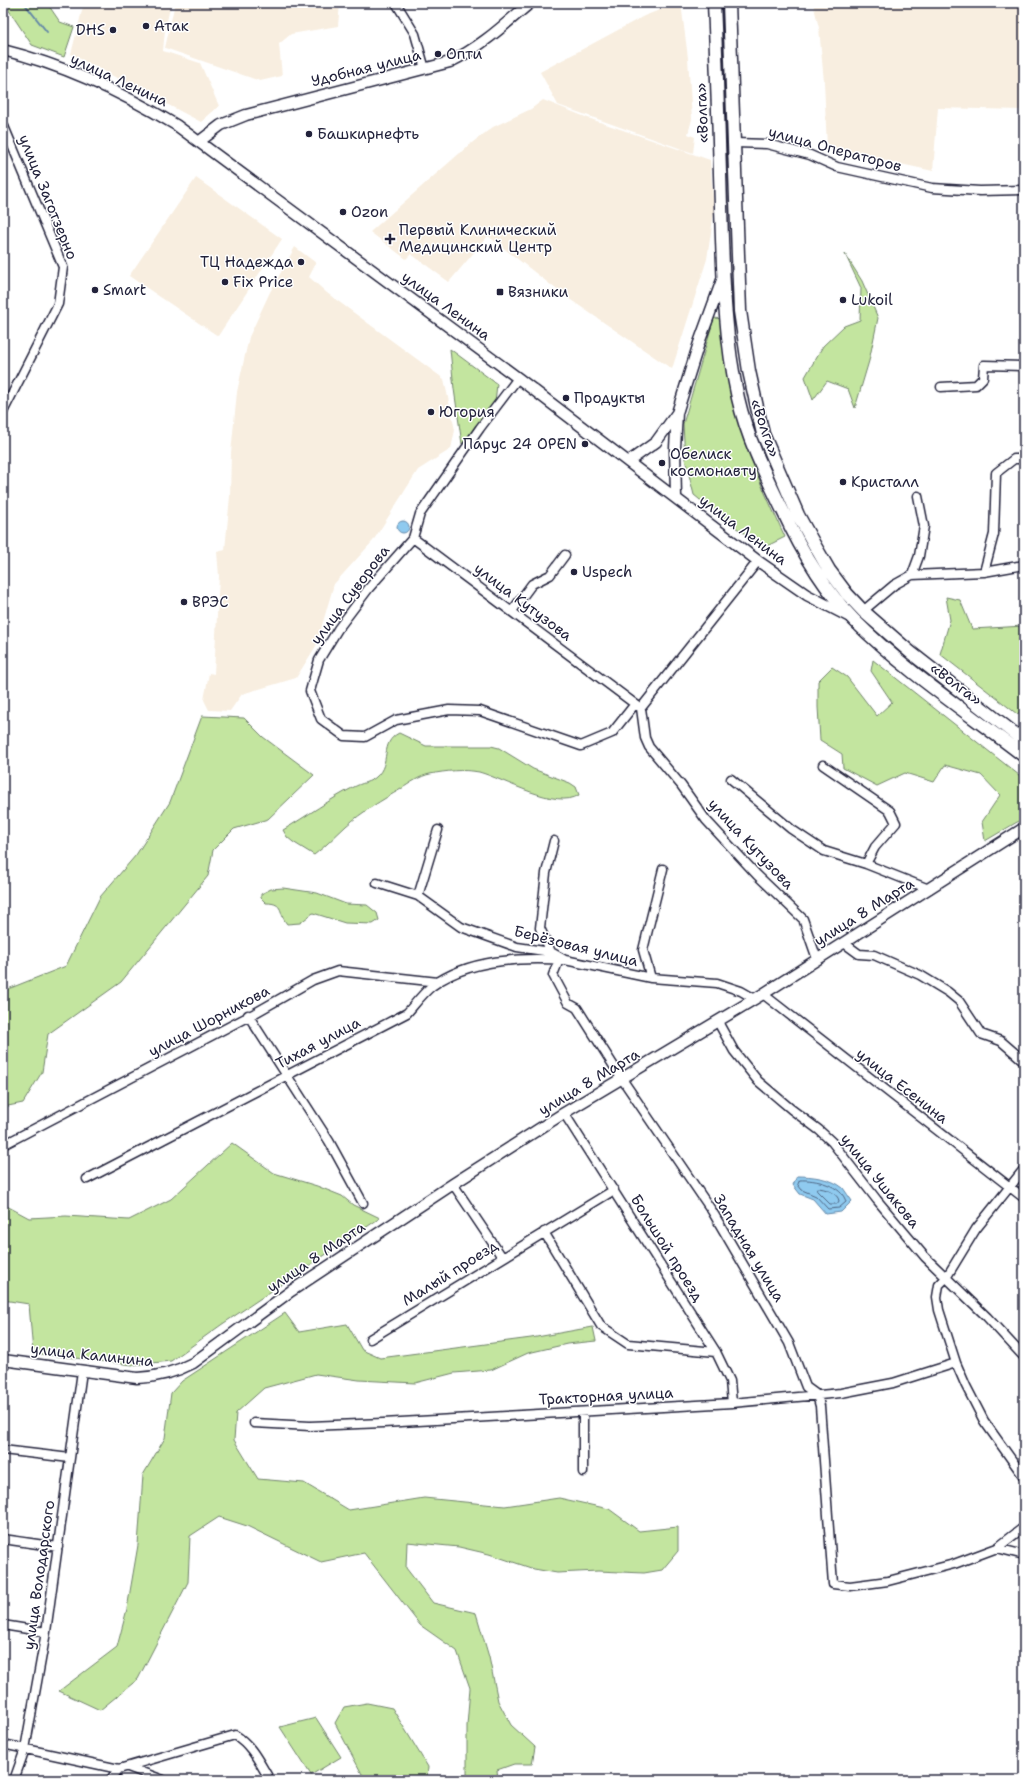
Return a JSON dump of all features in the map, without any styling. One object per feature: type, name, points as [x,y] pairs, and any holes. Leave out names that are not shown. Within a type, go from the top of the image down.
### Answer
[{"type":"highway","name":"«Волга»","points":[[714,3],[726,321],[738,398],[748,432],[799,544],[832,594],[853,619],[922,678],[1024,756]]},
{"type":"highway","name":"«Волга»","points":[[729,3],[736,252],[740,311],[749,371],[763,434],[798,515],[814,544],[829,570],[863,611],[910,652],[1024,741]]},
{"type":"main road","name":"Удобная улица","points":[[200,141],[221,125],[246,114],[450,62],[466,54],[498,31],[530,3]]},
{"type":"main road","name":"улица Ленина","points":[[3,50],[46,63],[122,95],[176,125],[200,141],[518,378],[758,561],[806,595],[853,619]]},
{"type":"main road","points":[[676,498],[675,448],[677,413],[699,343],[724,274]]},
{"type":"main road","points":[[628,462],[656,442],[677,413]]},
{"type":"main road","points":[[656,442],[668,442],[675,448]]},
{"type":"main road","name":"улица 8 Марта","points":[[177,1372],[193,1363],[291,1291],[453,1184],[564,1113],[718,1022],[1024,828]]},
{"type":"main road","name":"улица Калинина","points":[[3,1360],[137,1378],[157,1377],[177,1372]]},
{"type":"street","points":[[396,3],[415,34],[425,69]]},
{"type":"street","name":"улица Заготзерно","points":[[3,124],[63,268],[58,304],[3,412]]},
{"type":"street","name":"улица Операторов","points":[[734,143],[767,144],[810,155],[838,167],[932,188],[980,191],[1024,190]]},
{"type":"street","points":[[941,387],[976,385],[983,378],[984,365],[1024,366]]},
{"type":"street","name":"улица Суворова","points":[[518,378],[480,428],[420,514],[413,538],[369,588],[319,660],[310,691],[320,719],[344,736],[365,737],[396,720],[449,710],[480,711],[581,746],[612,732],[638,706]]},
{"type":"street","points":[[984,572],[994,534],[996,473],[1014,459],[1024,459]]},
{"type":"street","points":[[912,575],[919,556],[924,526],[918,496]]},
{"type":"street","name":"улица Кутузова","points":[[413,538],[638,706],[645,738],[649,747],[681,785],[706,820],[757,875],[803,919],[808,929],[817,959]]},
{"type":"street","points":[[512,611],[532,584],[550,575],[565,555]]},
{"type":"street","points":[[638,706],[758,561]]},
{"type":"street","points":[[863,611],[894,585],[912,575],[984,572],[1024,565]]},
{"type":"street","points":[[823,765],[890,811],[896,823],[875,847],[866,864]]},
{"type":"street","name":"улица Кутузова","points":[[731,779],[791,830],[824,851],[866,864],[929,889]]},
{"type":"street","points":[[418,896],[438,830]]},
{"type":"street","points":[[551,952],[540,928],[546,873],[554,841]]},
{"type":"street","points":[[651,978],[643,950],[663,869]]},
{"type":"street","name":"Берёзовая улица","points":[[377,883],[418,896],[461,927],[518,947],[551,952],[562,960],[651,978],[717,983],[759,996]]},
{"type":"street","points":[[844,943],[859,954],[874,955],[920,976],[948,992],[959,1002],[981,1034],[1001,1041],[1024,1061]]},
{"type":"street","name":"Тихая улица","points":[[87,1179],[407,1013],[430,988],[438,982],[464,969],[531,958],[562,960]]},
{"type":"street","name":"Западная улица","points":[[562,960],[553,975],[568,1003],[577,1008],[622,1079],[712,1212],[789,1342],[806,1387],[817,1395]]},
{"type":"street","name":"улица Шорникова","points":[[5,1144],[248,1016],[313,980],[338,971],[438,982]]},
{"type":"street","name":"улица Есенина","points":[[759,996],[1024,1198]]},
{"type":"street","points":[[248,1016],[329,1141],[363,1203]]},
{"type":"street","name":"улица Ушакова","points":[[718,1022],[734,1051],[758,1081],[832,1142],[877,1200],[925,1257],[987,1316],[1024,1357]]},
{"type":"street","name":"Большой проезд","points":[[564,1113],[716,1352],[730,1380],[732,1403]]},
{"type":"street","points":[[1024,1169],[976,1229],[946,1278],[939,1285],[937,1297],[939,1310],[956,1363],[984,1421],[1024,1477]]},
{"type":"street","points":[[453,1184],[502,1256]]},
{"type":"street","name":"Малый проезд","points":[[370,1339],[502,1256],[614,1190]]},
{"type":"street","points":[[544,1232],[602,1326],[628,1344],[716,1352]]},
{"type":"street","name":"Тракторная улица","points":[[254,1423],[310,1426],[732,1403],[817,1395],[893,1383],[956,1363]]},
{"type":"street","name":"улица Володарского","points":[[14,1780],[25,1749],[46,1632],[82,1371]]},
{"type":"street","points":[[817,1395],[820,1406],[833,1584],[850,1586],[888,1581],[954,1564],[997,1548],[1024,1527]]},
{"type":"street","points":[[583,1412],[583,1472]]},
{"type":"street","points":[[3,1450],[70,1458]]},
{"type":"street","points":[[3,1539],[58,1547]]},
{"type":"street","points":[[997,1548],[1024,1555]]},
{"type":"street","points":[[3,1625],[46,1632]]},
{"type":"street","points":[[110,1780],[123,1768],[235,1735],[244,1740],[251,1748],[270,1780]]},
{"type":"street","points":[[3,1744],[123,1768],[163,1780]]},
{"type":"shaded area","name":"Атак","points":[[84,3],[171,3],[165,30],[163,51],[200,63],[219,106],[201,122],[71,54]]},
{"type":"shaded area","points":[[175,3],[340,3],[338,26],[291,34],[279,44],[282,76],[260,81],[165,48]]},
{"type":"shaded area","points":[[681,3],[688,58],[692,119],[688,134],[695,137],[693,153],[558,105],[540,72],[644,16]]},
{"type":"shaded area","points":[[813,3],[1024,3],[1024,110],[938,108],[933,171],[827,148],[824,82],[819,28]]},
{"type":"shaded area","points":[[543,100],[588,118],[710,160],[714,212],[707,259],[672,369],[565,296],[488,236],[449,282],[411,254],[406,259],[370,232],[469,145],[493,127],[531,109]]},
{"type":"shaded area","points":[[196,178],[282,239],[218,336],[129,276]]},
{"type":"shaded area","points":[[295,247],[316,263],[309,277],[327,293],[444,379],[455,430],[451,449],[418,470],[373,541],[334,584],[316,646],[296,678],[242,694],[230,711],[209,710],[204,700],[209,673],[214,674],[219,576],[217,552],[225,550],[230,496],[231,453],[237,392],[249,337],[270,292]]},
{"type":"green space","points":[[4,3],[47,3],[60,22],[74,27],[64,57],[32,45]]},
{"type":"green space","points":[[578,3],[641,3],[636,6],[586,5]]},
{"type":"green space","points":[[845,254],[862,281],[878,318],[869,361],[855,408],[848,389],[827,381],[813,400],[805,377],[823,346],[844,326],[860,320],[861,288]]},
{"type":"green space","points":[[714,318],[722,319],[728,381],[744,439],[761,484],[785,537],[765,547],[726,521],[694,495],[685,459],[683,424]]},
{"type":"green space","points":[[450,349],[497,384],[495,403],[462,444],[454,389]]},
{"type":"green space","points":[[946,597],[960,600],[972,629],[1024,626],[1024,710],[1017,714],[940,654],[950,620]]},
{"type":"green space","points":[[873,660],[1024,779],[1024,818],[985,841],[982,822],[1000,795],[981,775],[945,765],[934,782],[905,773],[877,786],[843,768],[842,754],[820,740],[818,681],[832,667],[847,677],[877,716],[892,702],[871,671]]},
{"type":"green space","points":[[202,716],[244,718],[263,737],[314,775],[268,819],[234,829],[213,850],[208,876],[121,982],[48,1034],[42,1072],[23,1103],[3,1107],[3,991],[66,966],[100,897],[136,855],[170,802]]},
{"type":"green space","points":[[399,733],[426,746],[491,746],[499,748],[533,769],[570,783],[576,787],[579,795],[569,799],[558,799],[530,792],[479,772],[442,772],[419,778],[372,806],[346,826],[314,855],[287,837],[283,830],[327,802],[376,777],[384,766],[389,742]]},
{"type":"green space","points":[[283,888],[317,893],[346,904],[367,905],[377,913],[379,920],[373,924],[345,923],[313,913],[300,923],[287,924],[279,907],[272,903],[266,903],[261,898],[261,894],[271,889]]},
{"type":"green space","points":[[232,1143],[274,1173],[317,1186],[342,1196],[353,1205],[380,1218],[221,1325],[171,1361],[133,1365],[33,1353],[29,1304],[3,1300],[3,1204],[29,1218],[66,1216],[129,1220],[171,1199]]},
{"type":"green space","points":[[285,1313],[299,1332],[347,1324],[362,1350],[380,1358],[531,1338],[593,1327],[596,1341],[567,1344],[528,1353],[491,1370],[454,1373],[415,1383],[359,1380],[316,1374],[264,1388],[236,1413],[234,1440],[258,1479],[304,1483],[349,1510],[424,1498],[505,1506],[559,1498],[609,1509],[639,1531],[678,1527],[678,1551],[662,1570],[644,1573],[598,1571],[557,1573],[534,1569],[489,1554],[459,1547],[407,1542],[406,1568],[433,1603],[476,1613],[489,1657],[498,1701],[511,1725],[535,1747],[532,1764],[514,1764],[497,1770],[498,1780],[467,1780],[467,1726],[470,1688],[457,1651],[420,1625],[364,1553],[321,1562],[247,1526],[219,1517],[190,1536],[188,1582],[138,1679],[100,1710],[59,1691],[117,1647],[127,1609],[138,1545],[143,1475],[165,1438],[171,1393],[182,1381]]},
{"type":"green space","points":[[367,1703],[392,1708],[428,1767],[427,1780],[361,1780],[363,1776],[335,1723],[344,1707]]},
{"type":"green space","points":[[316,1718],[341,1757],[311,1775],[280,1727]]},
{"type":"water","points":[[403,521],[407,523],[409,527],[407,531],[403,533],[399,531],[397,527],[399,523]]},
{"type":"water","points":[[797,1176],[815,1177],[833,1182],[843,1188],[852,1201],[841,1212],[826,1214],[813,1199],[800,1194],[793,1185]]},
{"type":"waterway","points":[[24,3],[47,32]]},
{"type":"place","name":"Атак","points":[[146,26]]},
{"type":"place","name":"DHS","points":[[113,30]]},
{"type":"place","name":"Опти","points":[[438,54]]},
{"type":"place","name":"Башкирнефть","points":[[309,134]]},
{"type":"place","name":"Ozon","points":[[343,212]]},
{"type":"place","name":"Первый Клинический Медицинский Центр","points":[[390,239]]},
{"type":"place","name":"ТЦ Надежда","points":[[301,262]]},
{"type":"place","name":"Fix Price","points":[[225,282]]},
{"type":"place","name":"Smart","points":[[95,290]]},
{"type":"place","name":"Вязники","points":[[500,292]]},
{"type":"place","name":"Lukoil","points":[[843,300]]},
{"type":"place","name":"Продукты","points":[[566,398]]},
{"type":"place","name":"Югория","points":[[431,412]]},
{"type":"place","name":"Парус 24 OPEN","points":[[585,444]]},
{"type":"place","name":"Обелиск космонавту","points":[[662,463]]},
{"type":"place","name":"Кристалл","points":[[843,482]]},
{"type":"place","name":"Uspech","points":[[574,572]]},
{"type":"place","name":"ВРЭС","points":[[184,602]]}]
